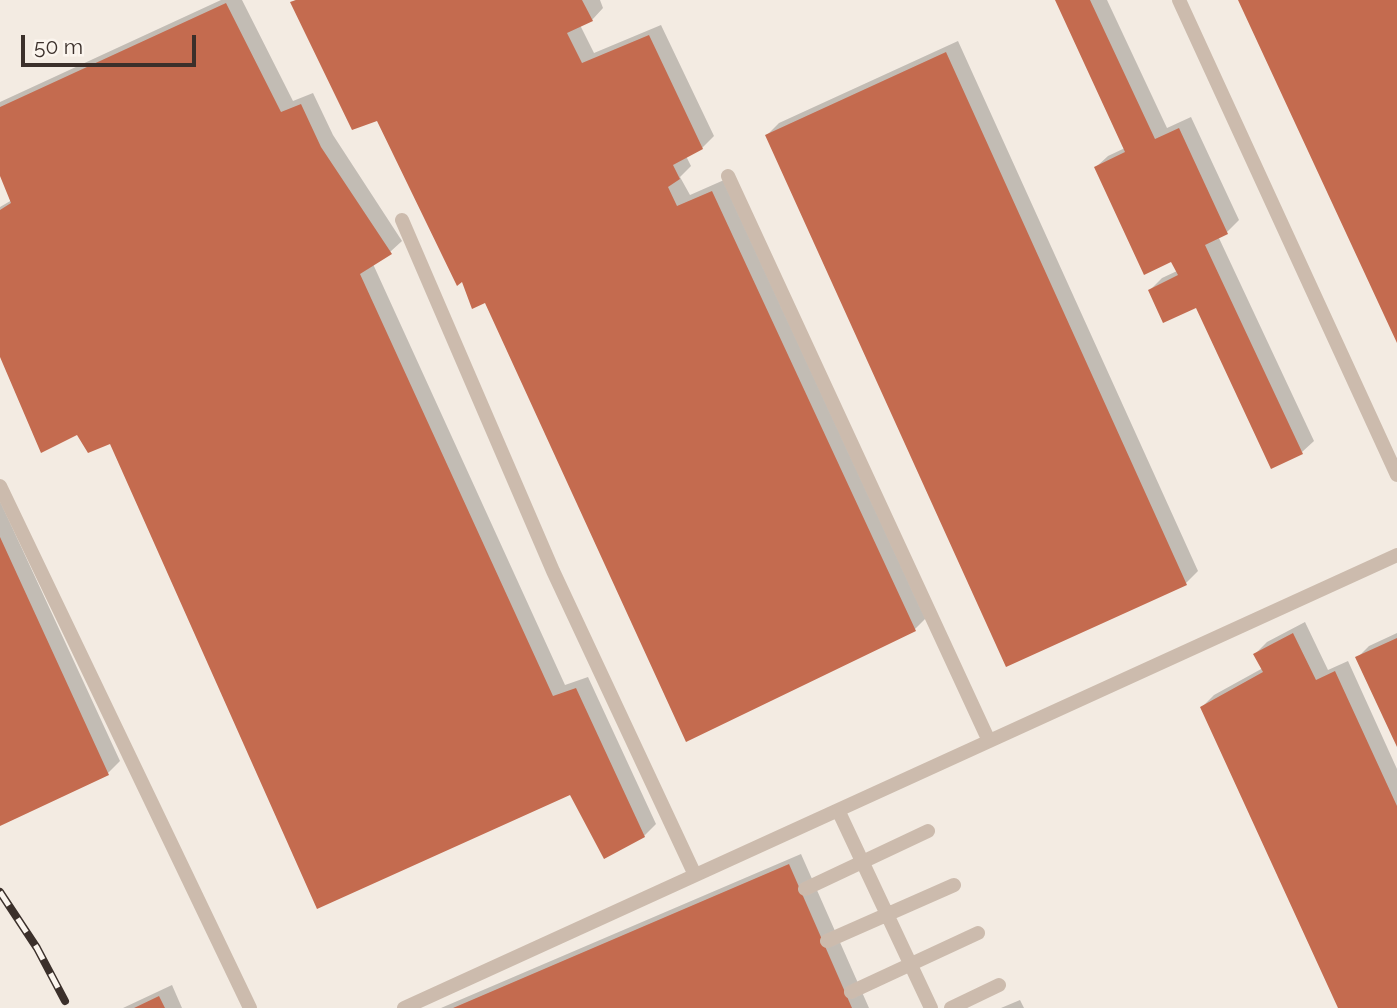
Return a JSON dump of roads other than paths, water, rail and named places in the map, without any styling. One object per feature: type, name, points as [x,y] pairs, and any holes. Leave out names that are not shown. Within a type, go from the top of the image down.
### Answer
[{"type":"lane","points":[[1179,0],[1397,475]]},
{"type":"lane","points":[[728,176],[989,741]]},
{"type":"lane","points":[[402,220],[553,571],[695,875]]},
{"type":"lane","points":[[0,486],[250,1008]]},
{"type":"lane","points":[[404,1008],[1397,555]]},
{"type":"lane","points":[[838,810],[931,1008]]},
{"type":"lane","points":[[805,889],[928,831]]},
{"type":"lane","points":[[827,941],[954,885]]},
{"type":"lane","points":[[851,992],[978,933]]},
{"type":"lane","points":[[951,1008],[999,985]]},
{"type":"railway","points":[[0,892],[37,948],[65,1001]]}]
